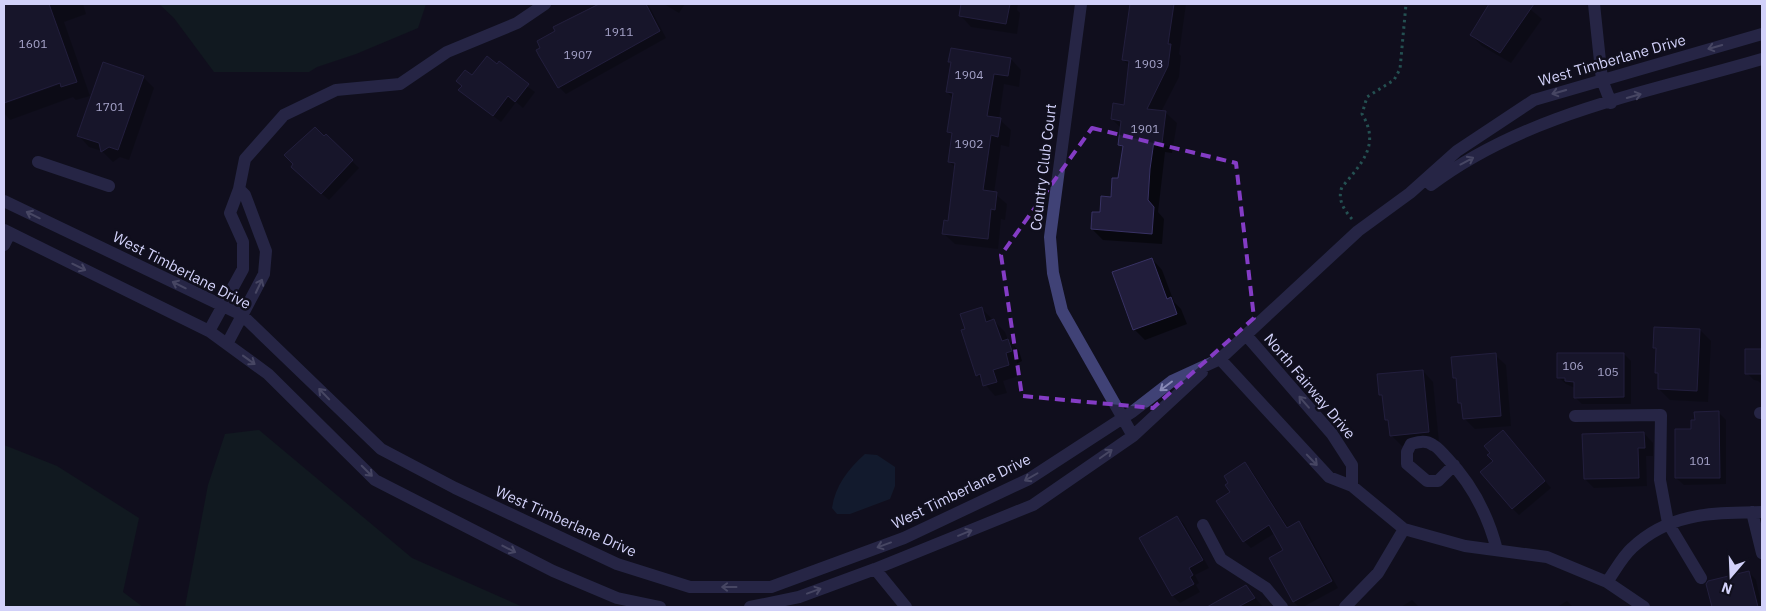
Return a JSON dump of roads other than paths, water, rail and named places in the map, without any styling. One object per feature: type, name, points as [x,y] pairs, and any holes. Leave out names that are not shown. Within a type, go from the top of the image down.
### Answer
[{"type":"street","points":[[210,331],[243,269],[243,242],[230,213],[239,189],[245,159],[284,115],[336,90],[400,84],[448,52],[517,23],[545,4]]},
{"type":"street","name":"Country Club Court","points":[[1081,4],[1050,237],[1053,274],[1062,311],[1133,436]]},
{"type":"street","points":[[1594,4],[1602,80],[1611,103]]},
{"type":"street","name":"West Timberlane Drive","points":[[750,607],[799,597],[875,569],[1034,505],[1133,436],[1361,229],[1410,193],[1458,151],[1534,100],[1762,34]]},
{"type":"street","name":"West Timberlane Drive","points":[[1410,193],[1425,189],[1454,167],[1518,133],[1611,103],[1762,59]]},
{"type":"street","points":[[38,162],[109,186]]},
{"type":"street","points":[[227,344],[264,274],[266,251],[245,195],[239,189]]},
{"type":"street","name":"West Timberlane Drive","points":[[4,201],[242,315],[381,449],[455,488],[617,564],[690,587],[771,587],[904,538],[1029,479],[1122,418],[1172,381],[1215,362]]},
{"type":"street","points":[[4,245],[7,231],[210,331],[268,374],[375,480],[553,571],[617,598],[660,607]]},
{"type":"street","name":"North Fairway Drive","points":[[1246,335],[1332,434],[1352,465],[1352,486]]},
{"type":"street","points":[[1215,362],[1329,477],[1352,486],[1404,529],[1465,546],[1547,557],[1607,582],[1644,607]]},
{"type":"street","points":[[1574,416],[1661,414],[1660,480],[1668,523],[1701,578]]},
{"type":"street","points":[[1454,465],[1482,504],[1497,550]]},
{"type":"street","points":[[1607,582],[1631,548],[1668,523],[1701,514],[1757,512],[1762,553]]},
{"type":"street","points":[[1203,525],[1221,559],[1266,588],[1282,607]]},
{"type":"street","points":[[1345,607],[1378,573],[1404,529]]},
{"type":"street","points":[[875,569],[906,607]]},
{"type":"water","points":[[865,454],[877,455],[895,467],[895,486],[890,499],[850,514],[837,514],[832,508],[839,485]]}]
